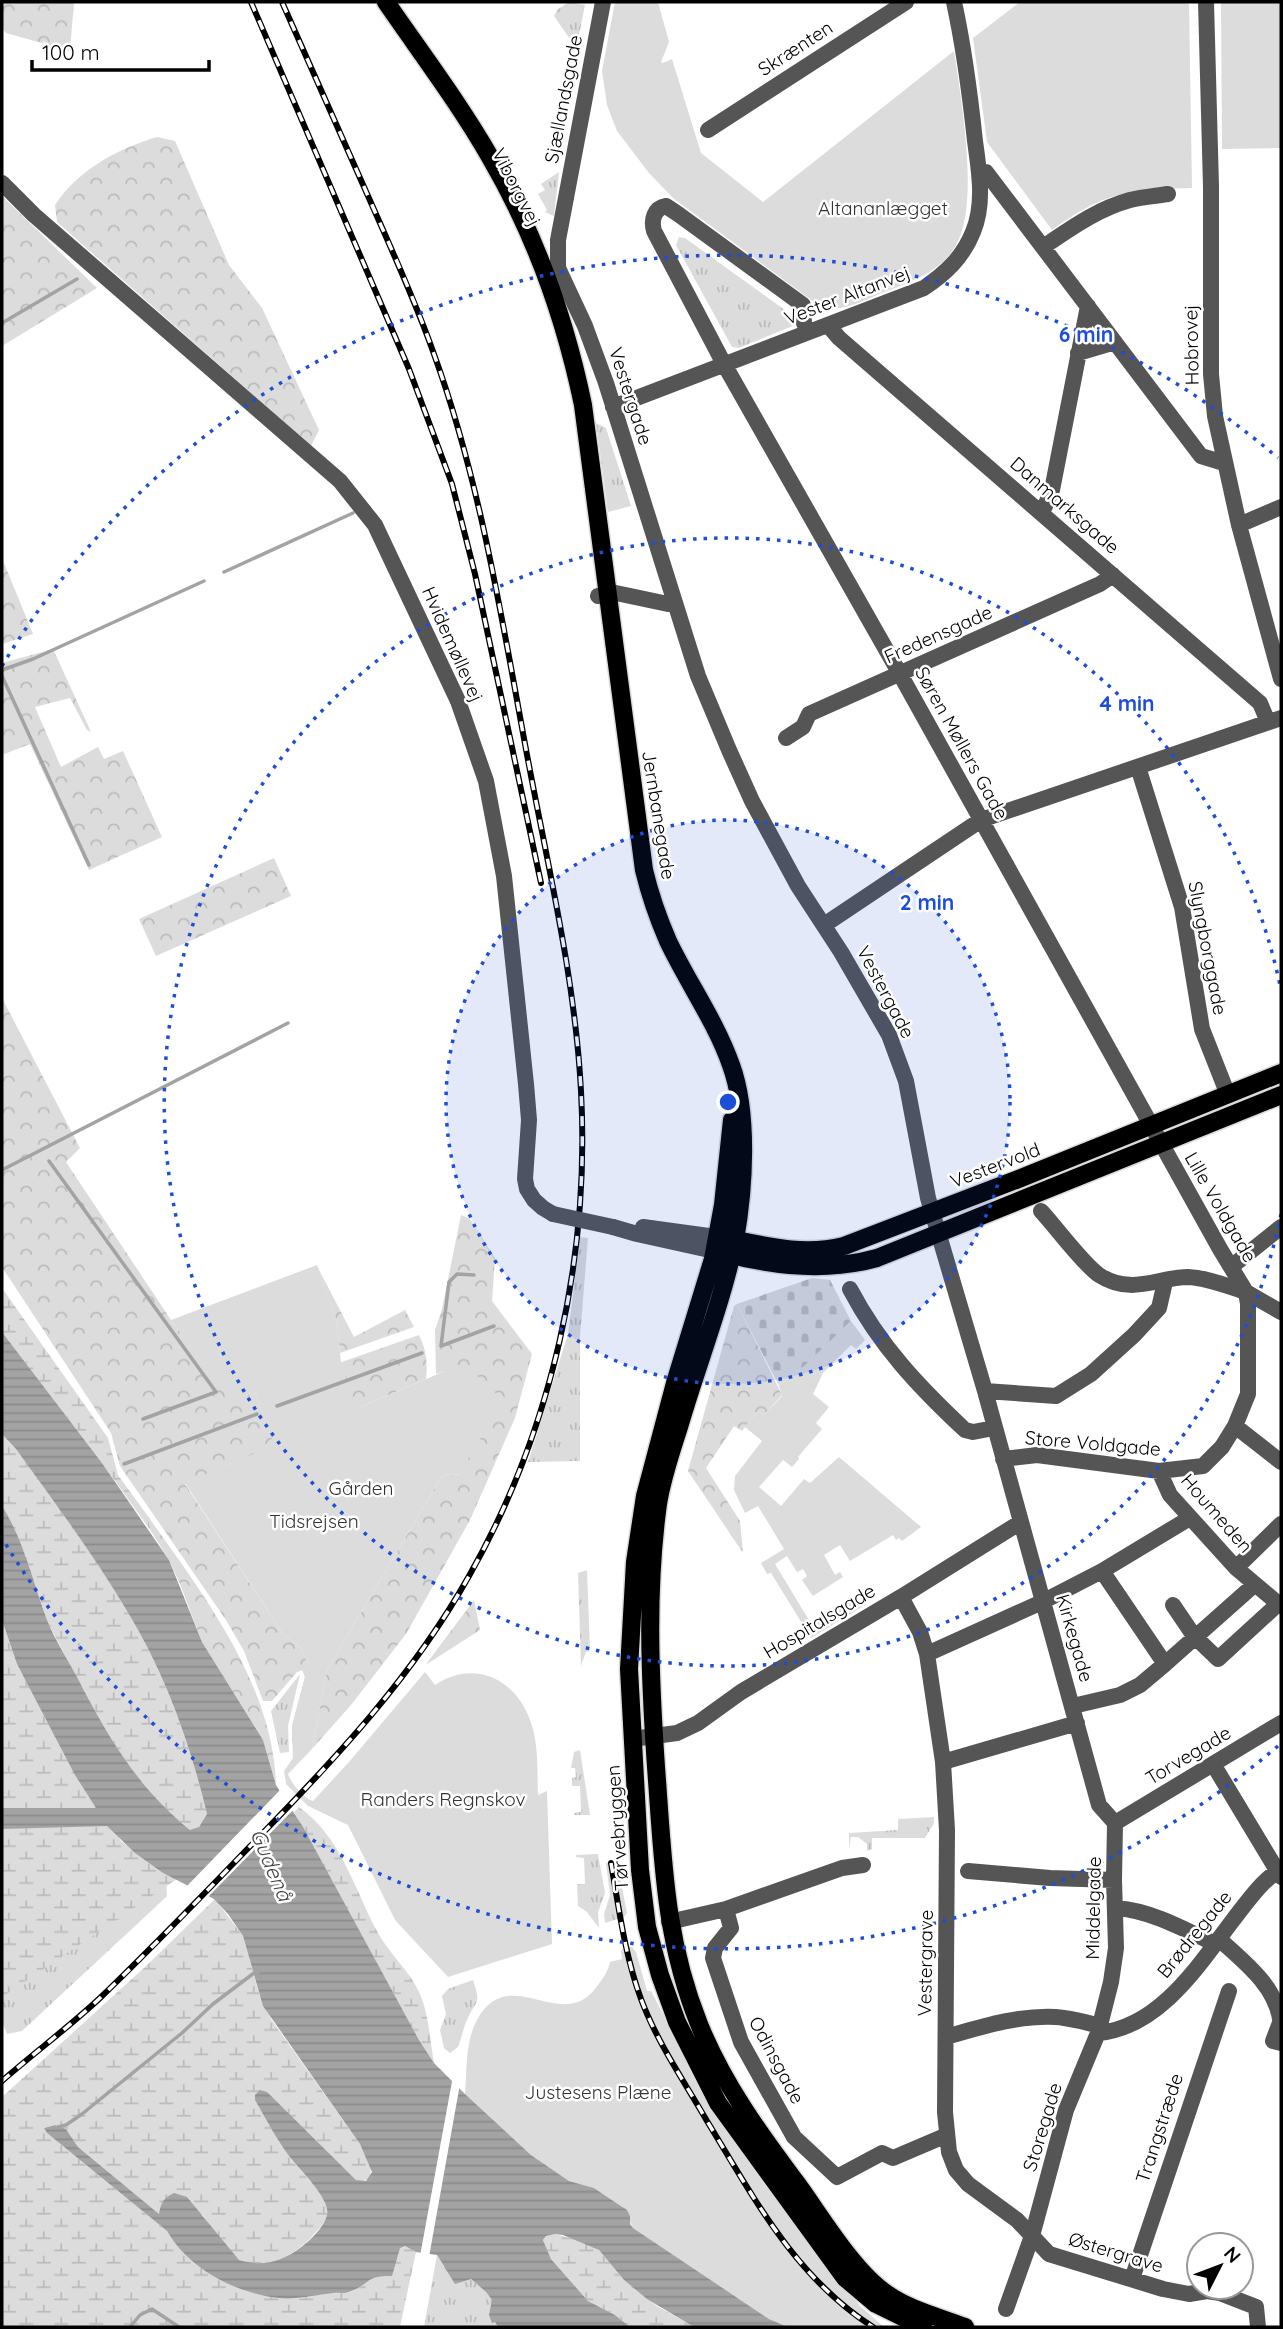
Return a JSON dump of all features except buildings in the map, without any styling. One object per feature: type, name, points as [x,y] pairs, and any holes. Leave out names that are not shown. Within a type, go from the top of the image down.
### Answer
[{"type":"main road","name":"Viborgvej","points":[[372,2],[472,147],[503,202],[525,248],[552,320],[579,410]]},
{"type":"main road","name":"Viborgvej","points":[[386,2],[481,141],[513,198],[552,290],[569,344],[579,410]]},
{"type":"main road","name":"Jernbanegade","points":[[579,410],[603,595],[640,844],[650,893],[669,943],[725,1049],[737,1083],[743,1146],[739,1220],[724,1246]]},
{"type":"main road","name":"Vestervold","points":[[724,1246],[828,1250],[866,1239],[1281,1073]]},
{"type":"main road","points":[[965,2327],[905,2305],[871,2281],[768,2145],[724,2078],[684,1985],[669,1922],[662,1868],[650,1626],[652,1561],[659,1501],[667,1463],[724,1246],[821,1267],[850,1266],[888,1254],[1281,1095]]},
{"type":"main road","name":"Tørvebryggen","points":[[724,1246],[709,1275],[675,1383],[645,1496],[635,1562],[629,1669],[640,1870],[647,1927],[660,1975],[688,2049],[718,2103],[845,2278],[876,2304],[923,2327]]},
{"type":"street","name":"Sjællandsgade","points":[[564,205],[603,2]]},
{"type":"street","name":"Skrænten","points":[[708,130],[906,2]]},
{"type":"street","name":"Vester Altanvej","points":[[613,407],[924,288],[946,272],[961,256],[973,232],[980,207],[979,172],[967,66],[954,2]]},
{"type":"street","name":"Hobrovej","points":[[1206,2],[1211,374],[1215,416],[1239,525],[1281,680]]},
{"type":"street","points":[[979,172],[986,172],[1201,456],[1224,463]]},
{"type":"street","name":"Hvidemøllevej","points":[[2,183],[34,215],[340,481],[374,525],[458,701],[486,781],[504,876],[526,1084],[529,1120],[524,1178],[534,1200],[553,1214],[613,1227],[679,1230],[724,1246]]},
{"type":"street","points":[[1043,247],[1110,207],[1168,194]]},
{"type":"street","name":"Vestergade","points":[[564,205],[557,243],[558,268],[585,326],[613,407],[698,676],[752,802],[797,886],[824,925],[890,1035],[906,1082],[932,1213],[994,1428]]},
{"type":"street","name":"Søren Møllers Gade","points":[[808,332],[804,323],[803,305],[678,214],[666,206],[661,206],[653,219],[654,231],[724,363],[1161,1143]]},
{"type":"street","points":[[1042,513],[1052,490],[1088,306]]},
{"type":"street","name":"Danmarksgade","points":[[828,325],[839,338],[1260,703],[1274,720]]},
{"type":"street","points":[[1078,352],[1115,342]]},
{"type":"street","points":[[1239,525],[1281,507]]},
{"type":"street","name":"Fredensgade","points":[[786,738],[803,727],[809,714],[1100,584],[1113,575]]},
{"type":"street","points":[[603,595],[616,593],[668,604],[674,602]]},
{"type":"street","points":[[824,925],[981,820],[1274,720]]},
{"type":"street","name":"Slyngborggade","points":[[1138,766],[1182,907],[1202,1029],[1228,1095]]},
{"type":"street","name":"Lille Voldgade","points":[[1161,1143],[1246,1292],[1281,1312]]},
{"type":"street","points":[[1041,1211],[1097,1273],[1110,1281],[1141,1285],[1184,1277],[1199,1278],[1246,1292]]},
{"type":"street","points":[[1231,1267],[1281,1227]]},
{"type":"street","points":[[985,1391],[1056,1396],[1068,1389],[1091,1374],[1159,1308],[1165,1282]]},
{"type":"street","points":[[850,1289],[876,1333],[921,1389],[965,1430],[973,1432],[994,1428]]},
{"type":"street","name":"Store Voldgade","points":[[994,1428],[1003,1459],[1037,1455],[1159,1471],[1203,1466],[1222,1447],[1235,1426],[1248,1394],[1246,1292]]},
{"type":"street","points":[[1235,1426],[1281,1462]]},
{"type":"street","name":"Kirkegade","points":[[1003,1459],[1099,1805],[1115,1823]]},
{"type":"street","name":"Houmeden","points":[[1159,1471],[1170,1495],[1190,1518],[1236,1568],[1280,1605]]},
{"type":"street","points":[[927,1654],[1042,1602],[1102,1571],[1190,1518]]},
{"type":"street","name":"Hospitalsgade","points":[[632,1739],[677,1733],[698,1723],[741,1692],[1021,1522]]},
{"type":"street","points":[[1236,1568],[1279,1531]]},
{"type":"street","points":[[1102,1571],[1164,1664]]},
{"type":"street","points":[[1073,1706],[1119,1695],[1140,1685],[1254,1585]]},
{"type":"street","name":"Vestergrave","points":[[901,1597],[920,1632],[927,1654],[956,1870],[946,2037],[949,2152],[956,2171],[968,2184],[1017,2220],[1032,2236]]},
{"type":"street","points":[[1173,1605],[1194,1636],[1218,1659],[1280,1605]]},
{"type":"street","points":[[943,1762],[1077,1723]]},
{"type":"street","name":"Torvegade","points":[[1115,1823],[1281,1723]]},
{"type":"street","points":[[1213,1764],[1280,1872]]},
{"type":"street","name":"Middelgade","points":[[1099,2030],[1116,1948],[1115,1823]]},
{"type":"street","points":[[669,1922],[726,1909],[842,1868],[863,1865]]},
{"type":"street","points":[[956,1870],[1114,1880]]},
{"type":"street","name":"Brødregade","points":[[1099,2030],[1124,2029],[1158,2007],[1191,1976],[1254,1894],[1280,1872]]},
{"type":"street","points":[[1116,1908],[1133,1910],[1217,1942],[1267,1988],[1279,2009],[1281,2020],[1273,2041],[1281,2043]]},
{"type":"street","name":"Odinsgade","points":[[726,1909],[731,1928],[715,1948],[713,1958],[727,2007],[741,2042],[794,2137],[837,2177],[882,2153],[893,2158],[947,2134]]},
{"type":"street","name":"Trangstræde","points":[[1132,2279],[1228,1991]]},
{"type":"street","points":[[946,2037],[989,2025],[1032,2018],[1057,2017],[1099,2030]]},
{"type":"street","name":"Storegade","points":[[1006,2309],[1032,2236],[1066,2110],[1099,2030]]},
{"type":"street","name":"Østergrave","points":[[1032,2236],[1049,2254],[1181,2293],[1207,2291],[1256,2307],[1258,2327]]},
{"type":"green space","points":[[2,2],[74,2],[70,51],[6,33],[2,28]]},
{"type":"green space","points":[[569,2],[585,5],[579,35],[572,42],[554,16],[557,10]]},
{"type":"green space","name":"Altananlægget","points":[[615,2],[658,2],[669,42],[661,62],[672,59],[701,153],[763,202],[954,51],[964,122],[968,178],[963,227],[950,254],[935,268],[907,283],[852,305],[828,307],[811,300],[673,198],[649,173],[617,131],[607,105],[602,71]]},
{"type":"green space","points":[[1020,2],[1189,2],[1192,188],[1118,195],[1088,207],[1052,230],[987,142],[973,38]]},
{"type":"green space","points":[[1221,2],[1281,2],[1281,148],[1222,149]]},
{"type":"green space","points":[[157,137],[175,141],[229,265],[262,308],[319,430],[311,446],[57,222],[55,205],[75,181],[113,155]]},
{"type":"green space","points":[[559,172],[554,216],[545,212],[547,210],[538,194],[545,190],[541,184]]},
{"type":"green space","points":[[2,196],[97,288],[2,346]]},
{"type":"green space","points":[[679,237],[685,238],[793,316],[795,325],[739,348],[732,347],[676,245]]},
{"type":"green space","points":[[596,423],[606,428],[631,506],[608,512]]},
{"type":"green space","points":[[2,558],[33,634],[2,644]]},
{"type":"green space","points":[[53,649],[91,732],[87,730],[70,698],[35,707],[61,767],[98,747],[104,759],[123,751],[162,837],[89,870],[30,744],[2,755],[2,663]]},
{"type":"green space","points":[[274,858],[291,896],[156,956],[139,919]]},
{"type":"green space","points":[[2,998],[80,1148],[66,1162],[171,1320],[231,1400],[255,1393],[285,1472],[232,1463],[185,1484],[283,1634],[301,1648],[308,1664],[292,1744],[292,1726],[305,1677],[303,1670],[297,1672],[272,1701],[263,1701],[244,1651],[226,1620],[120,1466],[111,1433],[2,1267]]},
{"type":"green space","points":[[461,1215],[470,1219],[495,1258],[492,1301],[532,1354],[515,1418],[470,1520],[406,1634],[351,1705],[312,1749],[327,1670],[443,1474],[459,1475],[446,1371],[436,1374],[435,1330],[442,1309]]},
{"type":"green space","points":[[580,1237],[588,1238],[580,1337],[580,1461],[528,1462],[568,1334]]},
{"type":"green space","points":[[317,1265],[337,1322],[341,1363],[356,1409],[445,1371],[475,1375],[485,1381],[503,1402],[458,1475],[443,1474],[327,1670],[312,1749],[288,1774],[298,1790],[313,1801],[425,1672],[435,1685],[449,1677],[478,1674],[491,1677],[514,1693],[523,1705],[533,1729],[538,1795],[547,1791],[552,1944],[448,1977],[395,1920],[348,1825],[308,1806],[286,1784],[284,1771],[293,1758],[292,1726],[305,1677],[302,1670],[308,1664],[301,1648],[283,1634],[185,1483],[274,1445],[255,1393],[231,1401],[171,1320]]},
{"type":"green space","points":[[317,1266],[354,1337],[405,1310],[414,1327],[340,1353],[337,1322]]},
{"type":"green space","points":[[812,1278],[830,1280],[851,1321],[804,1367],[779,1386],[737,1304]]},
{"type":"green space","points":[[2,1288],[108,1438],[118,1475],[147,1515],[151,1531],[2,1332]]},
{"type":"green space","points":[[737,1304],[782,1395],[765,1414],[757,1412],[742,1431],[734,1426],[706,1468],[740,1521],[743,1553],[688,1471],[734,1306]]},
{"type":"green space","points":[[851,1321],[865,1340],[856,1349],[851,1345],[823,1373],[813,1394],[829,1407],[816,1423],[822,1429],[792,1467],[783,1460],[759,1487],[781,1506],[804,1479],[810,1483],[839,1457],[921,1527],[902,1541],[899,1538],[896,1540],[893,1535],[850,1561],[840,1545],[824,1555],[835,1575],[840,1572],[843,1577],[813,1596],[802,1580],[807,1576],[803,1569],[797,1572],[787,1556],[775,1564],[812,1625],[856,1599],[862,1607],[811,1638],[771,1573],[767,1574],[761,1563],[784,1549],[758,1506],[745,1513],[734,1490],[735,1476],[762,1441],[745,1427],[757,1412],[765,1414],[782,1396],[779,1386]]},
{"type":"green space","points":[[419,1335],[426,1356],[426,1379],[356,1409],[273,1386]]},
{"type":"green space","points":[[2,1434],[16,1449],[87,1549],[127,1611],[153,1659],[175,1709],[207,1814],[196,1830],[190,1830],[166,1810],[107,1735],[48,1623],[25,1555],[2,1506]]},
{"type":"green space","points":[[147,1515],[212,1609],[249,1676],[272,1748],[276,1785],[263,1740],[202,1642],[180,1584],[151,1531]]},
{"type":"green space","points":[[587,1570],[590,1651],[586,1652],[581,1666],[578,1573]]},
{"type":"green space","points":[[474,1600],[480,1630],[427,1664],[427,1663]]},
{"type":"green space","points":[[2,1620],[17,1664],[121,1841],[163,1873],[177,1879],[2,1997]]},
{"type":"green space","points":[[300,1674],[288,1726],[289,1752],[280,1753],[271,1711]]},
{"type":"green space","points":[[580,1750],[590,1815],[574,1815],[581,1812],[580,1786],[572,1786],[572,1778],[576,1777],[575,1768],[571,1768],[574,1752]]},
{"type":"green space","points":[[299,1807],[314,1820],[337,1849],[378,1933],[416,1986],[429,2028],[434,2063],[294,1812]]},
{"type":"green space","points":[[934,1817],[934,1823],[925,1838],[872,1838],[872,1849],[867,1851],[867,1844],[858,1837],[851,1837],[849,1849],[849,1833],[898,1830],[898,1819]]},
{"type":"green space","points":[[598,1854],[605,1893],[598,1912],[599,1928],[587,1912],[578,1906],[577,1884],[585,1884],[584,1858],[576,1857]]},
{"type":"green space","points":[[617,1862],[627,1913],[624,1917],[605,1923],[604,1914],[610,1895],[606,1863]]},
{"type":"green space","points":[[166,1882],[167,1896],[22,2031],[7,2034],[2,2022],[2,1977]]},
{"type":"green space","points":[[215,1899],[243,1936],[259,1993],[271,2019],[360,2144],[371,2166],[370,2178],[361,2182],[356,2180],[263,2091],[285,2149],[321,2195],[327,2215],[309,2239],[292,2253],[272,2263],[251,2264],[241,2261],[231,2253],[203,2215],[160,2215],[78,2147],[66,2129],[55,2125],[44,2128],[167,2231],[191,2259],[207,2271],[244,2289],[282,2298],[300,2298],[332,2292],[347,2293],[380,2274],[388,2276],[400,2247],[405,2246],[416,2252],[400,2327],[2,2327],[2,2097],[145,1967]]},
{"type":"green space","name":"Justesens Plæne","points":[[625,1947],[632,1947],[636,1952],[647,1991],[651,1991],[703,2095],[860,2306],[884,2327],[788,2327],[769,2319],[633,2228],[623,2207],[594,2188],[569,2181],[531,2155],[465,2094],[470,2037],[477,2020],[490,2003],[505,1997],[521,1996],[569,2004],[584,1999],[598,1985],[610,1962],[622,1959],[621,1951]]},
{"type":"green space","points":[[473,1980],[477,2001],[466,2021],[458,2047],[450,2053],[444,2048],[440,2030],[446,2014],[442,1996],[448,1989]]},
{"type":"green space","points":[[555,2234],[581,2241],[599,2250],[624,2280],[657,2306],[694,2327],[630,2327],[615,2315],[588,2301],[551,2259],[543,2240],[546,2236]]},
{"type":"green space","points":[[437,2255],[444,2267],[471,2279],[486,2292],[492,2300],[492,2323],[495,2321],[498,2327],[424,2327]]},
{"type":"water","name":"Gudenå","points":[[2,1332],[102,1463],[169,1560],[202,1642],[263,1740],[276,1785],[303,1827],[434,2063],[531,2155],[569,2181],[594,2188],[627,2210],[633,2228],[769,2319],[788,2327],[694,2327],[647,2299],[624,2280],[599,2250],[555,2234],[546,2236],[543,2240],[551,2259],[588,2301],[615,2315],[630,2327],[498,2327],[495,2322],[492,2323],[489,2315],[492,2300],[486,2292],[471,2279],[455,2284],[437,2255],[416,2252],[405,2246],[400,2248],[392,2276],[377,2277],[349,2292],[279,2298],[246,2291],[201,2268],[176,2245],[167,2231],[47,2133],[44,2128],[55,2125],[66,2129],[78,2147],[159,2214],[163,2201],[170,2195],[174,2193],[187,2197],[239,2260],[256,2263],[278,2260],[300,2248],[318,2231],[327,2214],[322,2196],[284,2149],[255,2100],[255,2095],[260,2090],[267,2092],[356,2180],[366,2181],[372,2172],[360,2144],[263,2006],[243,1936],[214,1899],[163,1873],[135,1853],[107,1826],[2,1829],[2,1808],[96,1808],[75,1775],[17,1664],[2,1620],[2,1506],[22,1547],[54,1635],[125,1760],[155,1797],[190,1830],[199,1827],[207,1814],[175,1709],[141,1635],[87,1549],[16,1449],[2,1434]]},
{"type":"pier","points":[[282,1788],[295,1808],[206,1899],[188,1889],[186,1887]]},
{"type":"pier","points":[[453,2076],[460,2084],[429,2257],[420,2256]]},
{"type":"waterway","points":[[2,323],[77,279]]},
{"type":"waterway","points":[[224,572],[353,513]]},
{"type":"waterway","points":[[2,670],[33,659],[204,581]]},
{"type":"waterway","points":[[2,676],[89,865]]},
{"type":"waterway","points":[[2,1170],[288,1023]]},
{"type":"waterway","points":[[49,1161],[216,1392],[143,1419]]},
{"type":"waterway","points":[[474,1275],[457,1274],[449,1282],[441,1346],[494,1326]]},
{"type":"waterway","points":[[277,1406],[422,1353]]},
{"type":"waterway","points":[[124,1464],[257,1414]]},
{"type":"waterway","points":[[58,2127],[82,2114],[182,2033],[213,2004],[254,1973],[258,1973]]},
{"type":"waterway","points":[[130,2327],[140,2315],[152,2309],[179,2327]]},
{"type":"railway","points":[[251,2],[409,369],[452,484],[475,574],[541,883]]},
{"type":"railway","points":[[2,2081],[100,1998],[199,1899],[344,1747],[423,1648],[469,1576],[498,1520],[523,1462],[560,1341],[571,1279],[579,1217],[582,1154],[581,1091],[573,1004],[559,917],[477,500],[451,404],[421,318],[282,2]]},
{"type":"railway","points":[[611,1863],[635,1983],[647,2015],[671,2061],[778,2234],[821,2285],[873,2327]]},
{"type":"park label","name":"Gården","points":[[361,1488]]},
{"type":"park label","name":"Tidsrejsen","points":[[314,1521]]},
{"type":"park label","name":"Randers Regnskov","points":[[443,1799]]}]
